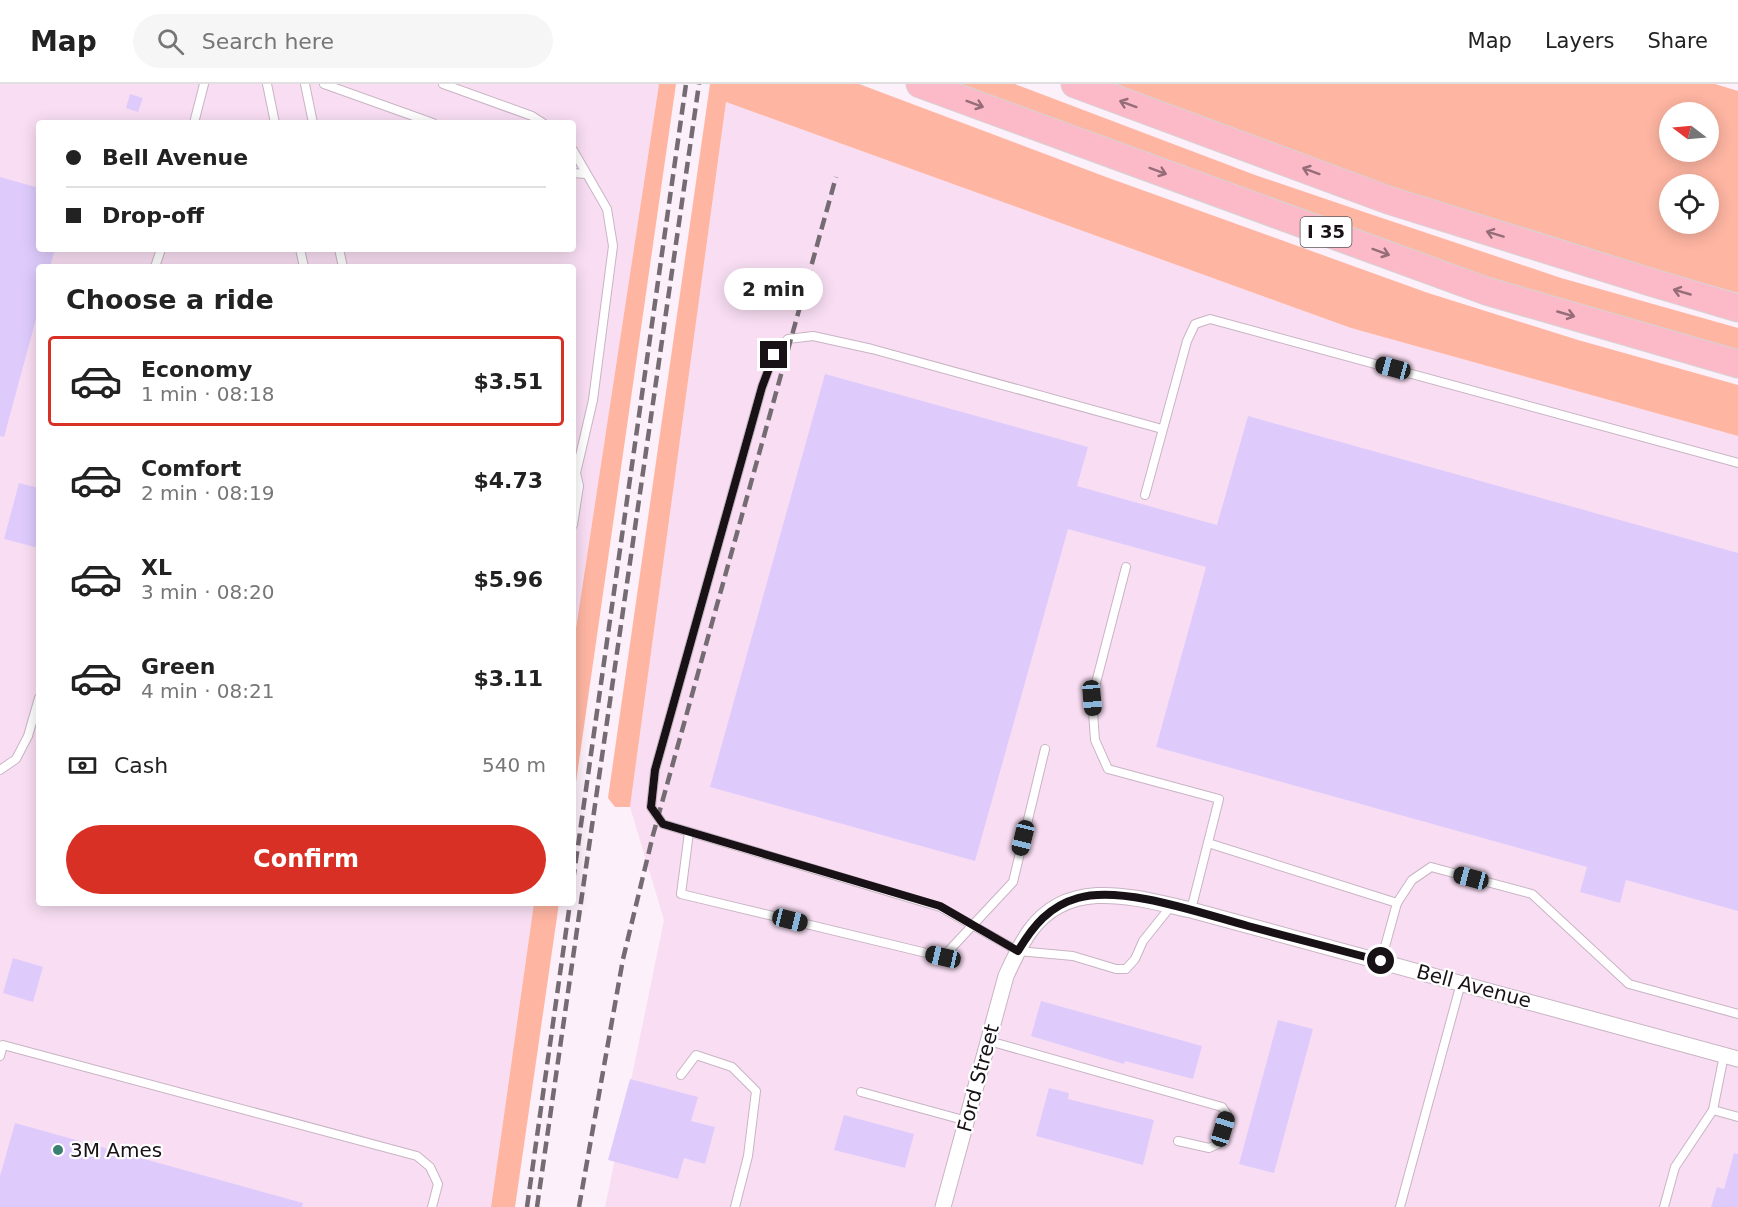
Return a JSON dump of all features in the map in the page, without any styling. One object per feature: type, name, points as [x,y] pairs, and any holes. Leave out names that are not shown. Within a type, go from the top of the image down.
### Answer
[{"type":"highway","name":"I 35","points":[[920,84],[1486,291],[1738,364]]},
{"type":"highway","name":"I 35","points":[[1076,84],[1388,200],[1738,308]]},
{"type":"street","name":"Bell Avenue","points":[[1018,951],[1043,916],[1060,905],[1079,898],[1104,894],[1131,896],[1191,910],[1731,1057]]},
{"type":"street","name":"Ford Street","points":[[943,1207],[1006,976],[1018,951]]},
{"type":"lane","points":[[195,120],[204,84]]},
{"type":"lane","points":[[267,84],[274,120]]},
{"type":"lane","points":[[305,84],[312,120]]},
{"type":"lane","points":[[324,84],[425,120]]},
{"type":"lane","points":[[443,84],[538,120]]},
{"type":"lane","points":[[576,156],[607,209],[613,246],[593,400],[576,466]]},
{"type":"lane","points":[[576,173],[586,174]]},
{"type":"lane","points":[[1145,495],[1187,341],[1195,324],[1210,319],[1738,463]]},
{"type":"lane","points":[[1162,429],[872,349],[813,336],[788,339],[774,355],[762,387],[655,770],[651,807],[663,824],[940,906],[1018,951],[1073,956],[1116,969],[1126,969],[1135,959],[1143,942],[1171,906]]},
{"type":"lane","points":[[576,479],[579,486],[576,506]]},
{"type":"lane","points":[[1126,567],[1092,698],[1095,740],[1108,769],[1219,799],[1191,910]]},
{"type":"lane","points":[[0,770],[16,759],[28,736],[36,708]]},
{"type":"lane","points":[[689,832],[681,894],[943,957],[1013,882],[1045,749]]},
{"type":"lane","points":[[1208,843],[1397,903]]},
{"type":"lane","points":[[1381,961],[1397,903],[1412,880],[1431,867],[1532,894],[1629,984],[1738,1014]]},
{"type":"lane","points":[[1400,1207],[1461,983]]},
{"type":"lane","points":[[989,1041],[1222,1107],[1227,1114],[1218,1144],[1209,1148],[1178,1141]]},
{"type":"lane","points":[[0,1056],[3,1045],[417,1156],[430,1167],[438,1184],[432,1207]]},
{"type":"lane","points":[[681,1075],[696,1055],[732,1067],[756,1091],[748,1156],[735,1207]]},
{"type":"lane","points":[[1664,1207],[1675,1167],[1713,1110],[1731,1057]]},
{"type":"lane","points":[[861,1092],[967,1121]]},
{"type":"lane","points":[[1713,1110],[1738,1117]]},
{"type":"shaded area","points":[[0,84],[659,84],[576,628],[576,264],[36,264],[36,906],[534,906],[491,1207],[0,1207]]},
{"type":"shaded area","points":[[659,84],[676,84],[576,782],[576,628]]},
{"type":"shaded area","points":[[710,84],[859,84],[1106,177],[1428,293],[1578,340],[1738,385],[1738,436],[1351,328],[726,102],[630,807],[615,807],[608,798]]},
{"type":"shaded area","points":[[952,84],[1015,84],[1255,175],[1370,214],[1561,278],[1738,328],[1738,350],[1506,285]]},
{"type":"shaded area","points":[[1105,84],[1715,84],[1738,91],[1738,293],[1538,237],[1392,189]]},
{"type":"shaded area","points":[[726,102],[1351,328],[1738,436],[1738,1207],[605,1207],[664,920],[630,807]]},
{"type":"shaded area","points":[[534,906],[559,906],[515,1207],[491,1207]]},
{"type":"building","points":[[130,94],[143,98],[138,112],[126,108]]},
{"type":"building","points":[[0,177],[36,187],[36,252],[54,252],[51,264],[36,264],[36,319],[4,437],[0,436]]},
{"type":"building","points":[[825,374],[1088,447],[1077,486],[1217,525],[1248,416],[1738,553],[1738,911],[1626,880],[1620,903],[1580,892],[1587,867],[1156,747],[1206,567],[1068,529],[975,861],[710,787]]},
{"type":"building","points":[[19,483],[36,487],[36,547],[4,539]]},
{"type":"building","points":[[13,958],[43,967],[33,1002],[3,993]]},
{"type":"building","points":[[1041,1001],[1202,1046],[1193,1079],[1125,1061],[1124,1064],[1031,1036]]},
{"type":"building","points":[[1278,1020],[1313,1029],[1274,1173],[1239,1164]]},
{"type":"building","points":[[630,1079],[698,1097],[691,1121],[715,1127],[705,1164],[684,1158],[678,1179],[608,1160]]},
{"type":"building","points":[[1049,1088],[1069,1093],[1068,1099],[1154,1120],[1143,1165],[1036,1136]]},
{"type":"building","points":[[844,1115],[914,1134],[905,1168],[834,1150]]},
{"type":"building","name":"3M Ames","points":[[15,1123],[303,1203],[302,1207],[0,1207],[0,1176]]},
{"type":"building","points":[[1734,1153],[1738,1154],[1738,1207],[1711,1207],[1717,1187],[1724,1189]]},
{"type":"railway","points":[[576,860],[686,84]]},
{"type":"railway","points":[[537,1207],[699,84]]},
{"type":"railway","points":[[579,1207],[623,959],[653,835],[836,177]]},
{"type":"railway","points":[[527,1207],[570,906]]},
{"type":"place","name":"3M Ames","points":[[58,1150]]},
{"type":"route","points":[[774,355],[762,387],[655,770],[651,807],[663,824],[940,906],[1018,951],[1043,916],[1060,905],[1079,898],[1104,894],[1131,896],[1191,910],[1381,961]]}]
